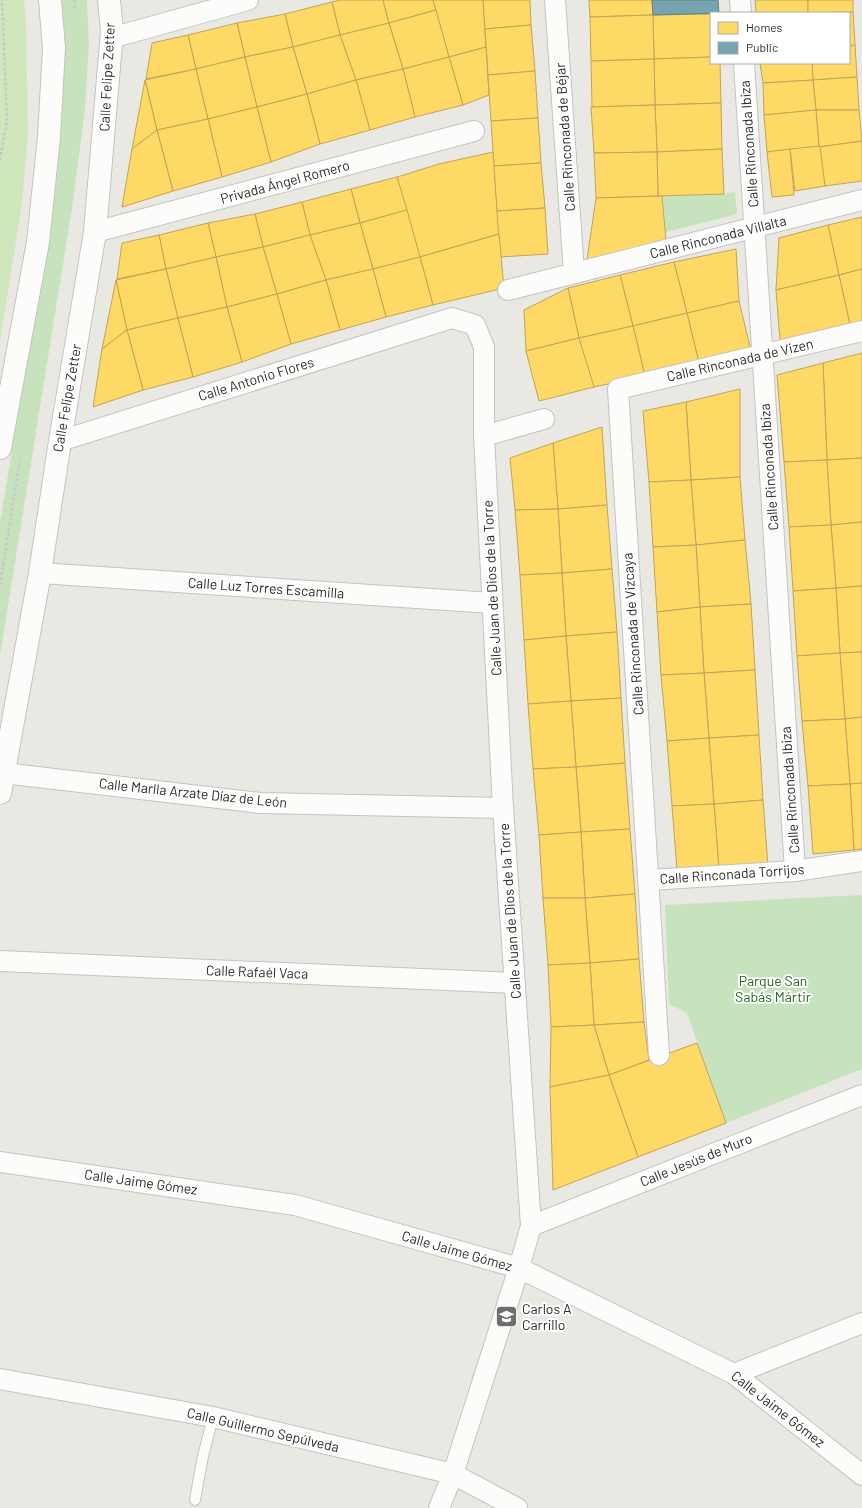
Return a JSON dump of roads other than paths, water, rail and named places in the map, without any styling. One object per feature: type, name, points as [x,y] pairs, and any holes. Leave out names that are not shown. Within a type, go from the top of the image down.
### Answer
[{"type":"main road","points":[[0,448],[38,242],[49,137],[54,48],[50,0]]},
{"type":"main road","name":"Calle Felipe Zetter","points":[[2,783],[40,573],[60,441],[95,232],[112,34],[109,0]]},
{"type":"street","points":[[120,0],[112,34],[248,0]]},
{"type":"street","name":"Calle Rinconada de Béjar","points":[[555,0],[574,273]]},
{"type":"street","points":[[740,0],[741,12]]},
{"type":"street","name":"Calle Rinconada Ibiza","points":[[744,64],[795,871]]},
{"type":"street","name":"Privada Ángel Romero","points":[[95,232],[474,131]]},
{"type":"street","name":"Calle Rinconada Villalta","points":[[508,290],[862,200]]},
{"type":"street","name":"Calle Antonio Flores","points":[[60,441],[452,318]]},
{"type":"street","name":"Calle Juan de Dios de la Torre","points":[[439,1508],[453,1474],[531,1226],[503,808],[492,603],[484,436],[484,347],[475,325],[452,318]]},
{"type":"street","name":"Calle Rinconada de Vizen","points":[[618,389],[862,331]]},
{"type":"street","name":"Calle Rinconada de Vizcaya","points":[[618,389],[660,1055]]},
{"type":"street","points":[[484,436],[544,419]]},
{"type":"street","name":"Calle Luz Torres Escamilla","points":[[40,573],[492,603]]},
{"type":"street","name":"Calle Marlla Arzate Díaz de León","points":[[2,783],[260,803],[503,808]]},
{"type":"street","name":"Calle Rinconada Torrijos","points":[[649,880],[795,871],[862,861]]},
{"type":"street","name":"Calle Rafaél Vaca","points":[[0,961],[515,983]]},
{"type":"street","name":"Calle Jesús de Muro","points":[[531,1226],[862,1094]]},
{"type":"street","name":"Calle Jaime Gómez","points":[[0,1162],[295,1205],[519,1268],[734,1374],[862,1475]]},
{"type":"street","points":[[734,1374],[862,1323]]},
{"type":"street","name":"Calle Guillermo Sepúlveda","points":[[0,1379],[212,1417],[453,1474],[517,1508]]},
{"type":"lane","points":[[195,1500],[212,1417]]},
{"type":"place","name":"Carlos A Carrillo","points":[[506,1317]]},
{"type":"park label","name":"Parque San Sabás Mártir","points":[[773,990]]}]
